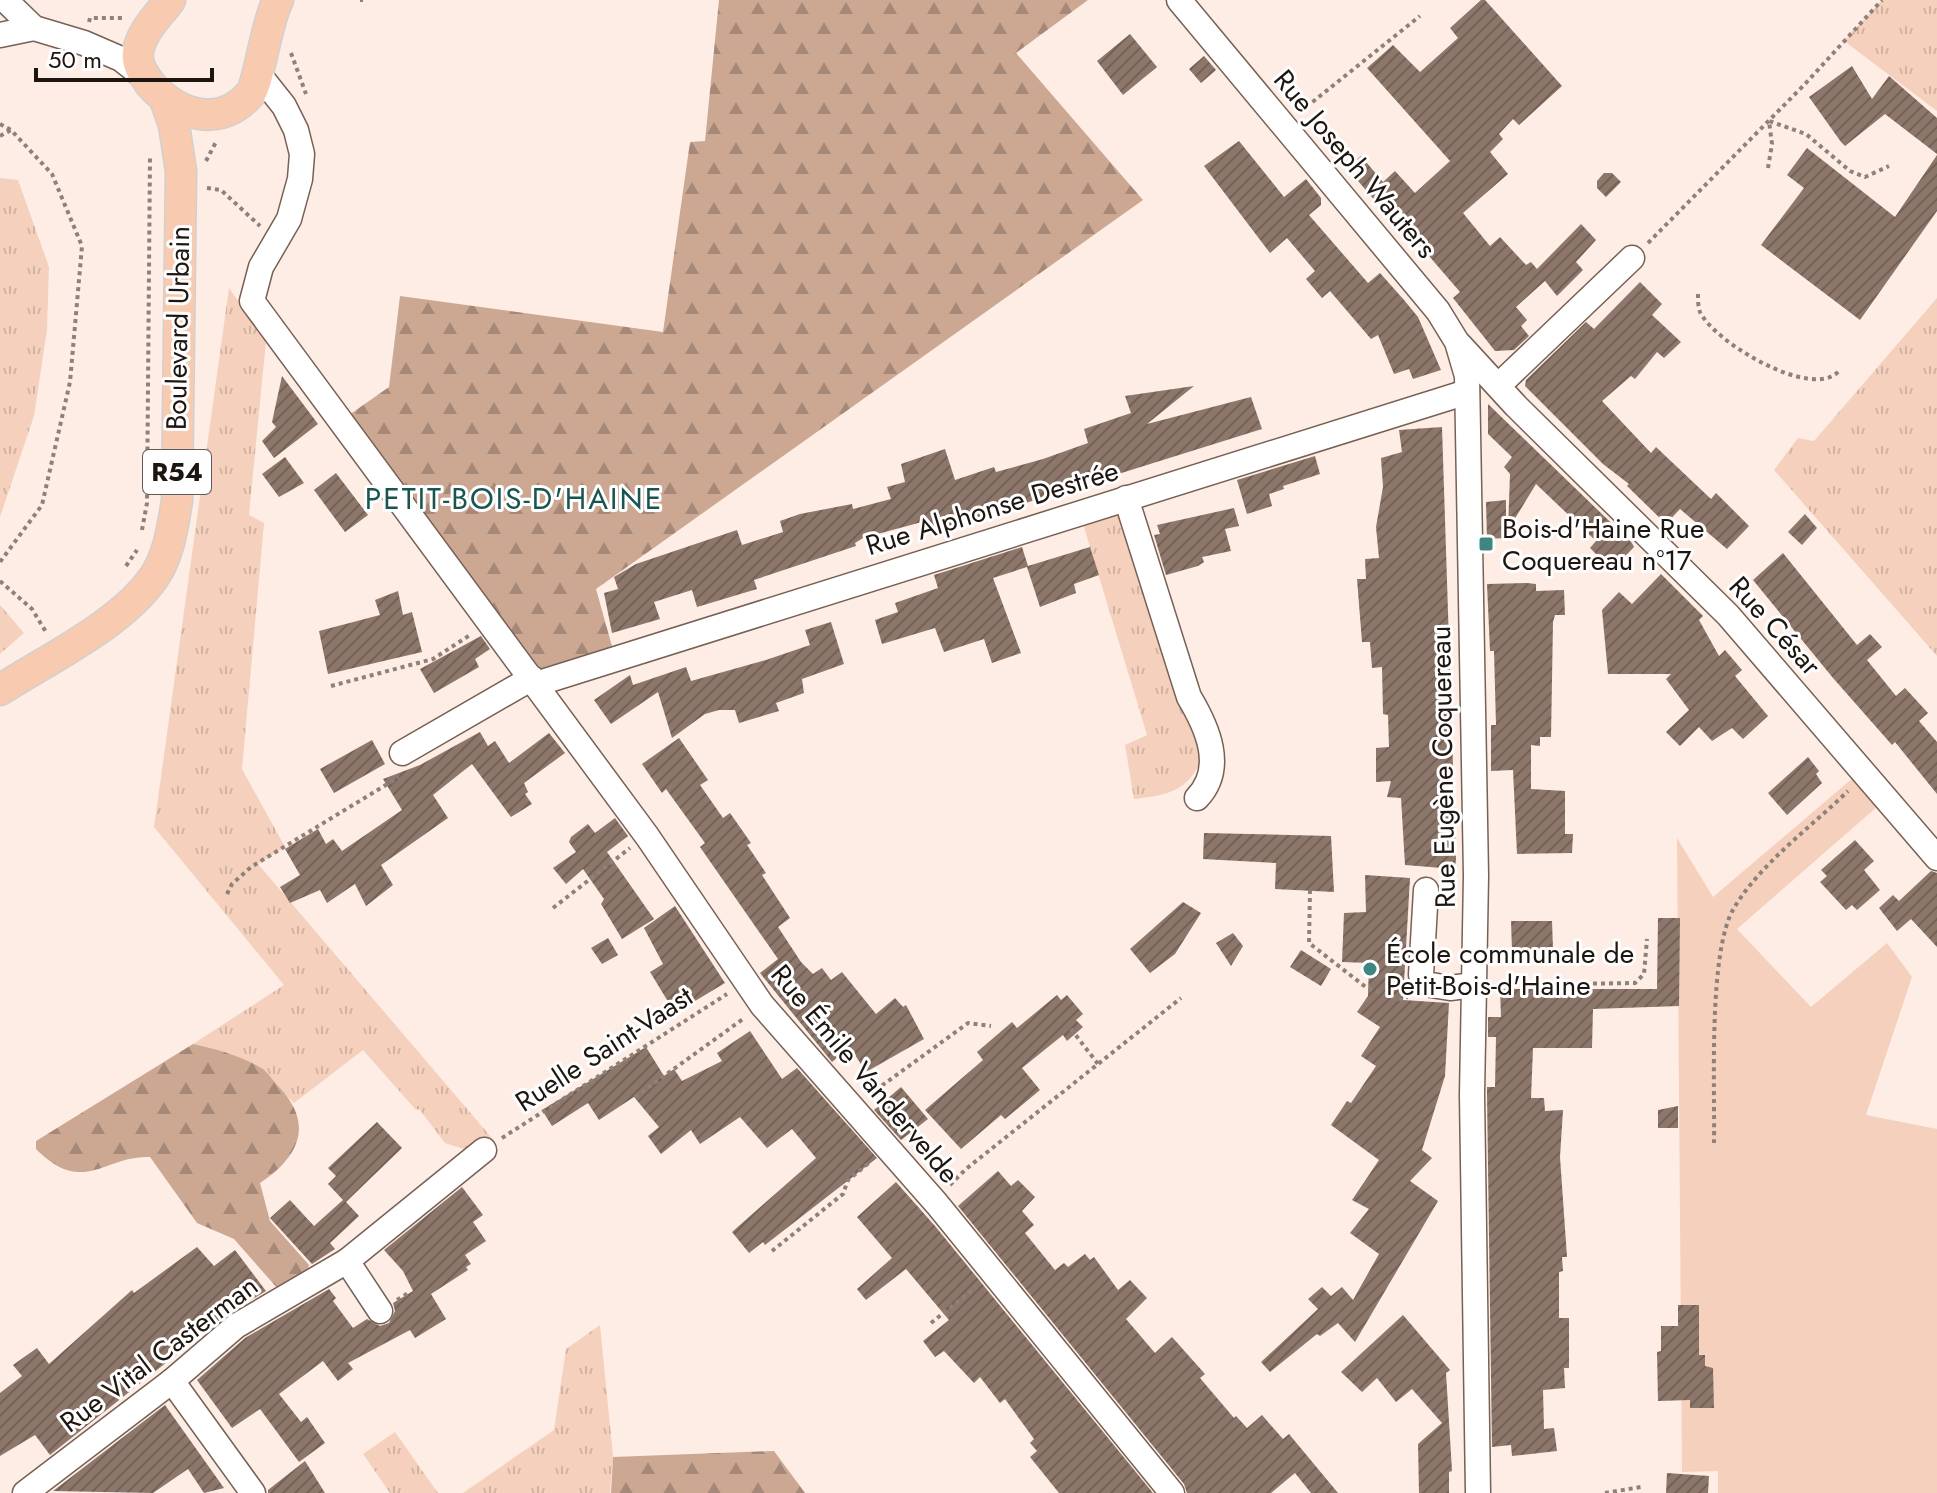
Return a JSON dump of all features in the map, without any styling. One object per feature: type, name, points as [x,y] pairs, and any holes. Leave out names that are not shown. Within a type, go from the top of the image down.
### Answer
[{"type":"main road","points":[[144,77],[137,55],[142,36],[170,0]]},
{"type":"main road","name":"R54","points":[[144,77],[166,102],[191,114],[226,109],[254,90],[265,30],[278,0]]},
{"type":"main road","name":"Boulevard Urbain","points":[[0,690],[48,636],[120,613],[155,577],[171,534],[177,501],[181,171],[174,125],[166,102]]},
{"type":"main road","name":"Boulevard Urbain","points":[[181,171],[196,134],[226,109]]},
{"type":"street","points":[[5,0],[34,28],[121,59],[144,77]]},
{"type":"street","name":"Rue Joseph Wauters","points":[[1179,0],[1438,311],[1457,342],[1467,384]]},
{"type":"street","points":[[90,46],[135,34],[151,25]]},
{"type":"street","points":[[0,35],[34,28]]},
{"type":"street","name":"Rue Émile Vandervelde","points":[[257,72],[284,106],[296,130],[302,154],[300,179],[289,219],[261,267],[252,301],[298,368],[491,622],[647,836],[762,1005],[850,1109],[937,1204],[1172,1493]]},
{"type":"street","points":[[226,109],[266,101],[284,106]]},
{"type":"street","points":[[1499,385],[1632,258]]},
{"type":"street","name":"Rue César","points":[[1457,342],[1516,406],[1728,615],[1937,858]]},
{"type":"street","name":"Rue Alphonse Destrée","points":[[534,681],[1126,498],[1467,384]]},
{"type":"street","name":"Rue Eugène Coquereau","points":[[1467,384],[1478,1493]]},
{"type":"street","points":[[1126,498],[1189,697],[1205,724],[1210,742],[1212,766],[1208,787],[1197,798]]},
{"type":"street","points":[[397,760],[534,681]]},
{"type":"street","points":[[1426,890],[1421,975],[1425,984],[1450,988],[1474,985]]},
{"type":"street","name":"Rue Vital Casterman","points":[[25,1493],[172,1381],[236,1326],[347,1261],[484,1150]]},
{"type":"street","points":[[347,1261],[380,1311]]},
{"type":"street","points":[[172,1381],[253,1493]]},
{"type":"path","points":[[1632,258],[1769,121],[1882,0]]},
{"type":"path","points":[[1284,126],[1420,16]]},
{"type":"path","points":[[1769,121],[1806,134],[1850,171],[1865,177],[1889,166]]},
{"type":"path","points":[[1768,168],[1772,144],[1769,121]]},
{"type":"path","points":[[0,124],[11,130],[52,174],[82,246],[70,382],[42,505],[0,562]]},
{"type":"path","points":[[0,136],[11,130]]},
{"type":"path","points":[[122,573],[140,544],[147,503],[150,152]]},
{"type":"path","points":[[1698,294],[1701,315],[1759,362],[1818,382],[1833,378],[1839,371]]},
{"type":"path","points":[[0,581],[32,609],[48,636]]},
{"type":"path","points":[[331,686],[433,659],[491,622]]},
{"type":"path","points":[[227,894],[232,884],[251,867],[401,779],[397,760]]},
{"type":"path","points":[[1714,1143],[1719,957],[1727,922],[1761,875],[1865,776]]},
{"type":"path","points":[[553,908],[647,836]]},
{"type":"path","points":[[1310,890],[1309,943],[1367,988],[1403,1000],[1425,984]]},
{"type":"path","points":[[1474,985],[1635,983],[1644,974],[1647,939]]},
{"type":"path","name":"Ruelle Saint-Vaast","points":[[484,1150],[747,982]]},
{"type":"path","points":[[937,1204],[966,1169],[1181,998]]},
{"type":"path","points":[[635,1097],[762,1005]]},
{"type":"path","points":[[850,1109],[968,1023],[991,1026]]},
{"type":"path","points":[[1071,1029],[1098,1064]]},
{"type":"path","points":[[772,1251],[843,1194],[848,1180],[886,1149]]},
{"type":"path","points":[[931,1323],[994,1273]]},
{"type":"path","points":[[1605,1493],[1641,1487]]},
{"type":"green space","points":[[719,0],[1088,0],[1016,53],[1143,200],[596,589],[615,657],[536,684],[339,422],[389,387],[400,296],[663,332],[690,142],[705,141]]},
{"type":"green space","points":[[1882,0],[1937,0],[1937,111],[1844,41]]},
{"type":"green space","points":[[0,178],[18,180],[49,267],[47,330],[34,416],[0,517]]},
{"type":"green space","points":[[229,288],[266,341],[249,515],[264,523],[242,769],[285,847],[258,864],[491,1137],[495,1143],[479,1154],[445,1143],[419,1109],[416,1110],[363,1050],[294,1103],[248,1066],[193,1044],[284,985],[154,827]]},
{"type":"green space","points":[[1937,298],[1937,656],[1774,470],[1798,438],[1814,441]]},
{"type":"green space","points":[[1114,507],[1134,545],[1205,754],[1192,776],[1178,788],[1134,799],[1125,745],[1147,735],[1081,517]]},
{"type":"green space","points":[[0,605],[24,633],[0,654]]},
{"type":"green space","points":[[1861,771],[1886,799],[1737,929],[1811,1007],[1887,943],[1912,977],[1866,1115],[1937,1129],[1937,1493],[1718,1493],[1718,1471],[1682,1472],[1677,838],[1713,897]]},
{"type":"green space","points":[[193,1044],[246,1060],[263,1069],[291,1102],[297,1115],[299,1127],[292,1151],[260,1183],[270,1221],[309,1265],[307,1274],[278,1289],[234,1239],[197,1223],[150,1157],[134,1158],[81,1172],[53,1163],[36,1149],[36,1141]]},
{"type":"green space","points":[[600,1325],[613,1456],[610,1493],[463,1493],[554,1430],[566,1349]]},
{"type":"green space","points":[[395,1432],[438,1493],[390,1493],[363,1454]]},
{"type":"green space","points":[[774,1451],[805,1493],[611,1493],[613,1457]]},
{"type":"building","points":[[1481,0],[1485,0],[1562,86],[1519,125],[1513,119],[1499,134],[1503,139],[1490,152],[1508,174],[1463,213],[1490,246],[1500,237],[1526,265],[1531,262],[1537,269],[1581,224],[1596,240],[1576,262],[1583,270],[1557,296],[1545,281],[1516,307],[1527,320],[1521,326],[1529,336],[1514,350],[1495,351],[1453,298],[1460,292],[1392,213],[1388,216],[1347,168],[1361,156],[1383,182],[1395,171],[1415,193],[1450,161],[1367,68],[1393,45],[1420,72],[1458,38],[1450,28]]},
{"type":"building","points":[[1130,34],[1157,67],[1123,95],[1097,61]]},
{"type":"building","points":[[1204,56],[1216,70],[1201,83],[1189,69]]},
{"type":"building","points":[[1852,66],[1872,99],[1889,76],[1937,118],[1937,154],[1885,114],[1845,146],[1841,142],[1809,97]]},
{"type":"building","points":[[1239,141],[1284,197],[1306,179],[1321,198],[1321,205],[1309,215],[1368,283],[1380,273],[1404,300],[1418,317],[1441,370],[1413,379],[1409,369],[1394,374],[1378,335],[1371,339],[1330,291],[1322,298],[1306,279],[1315,271],[1287,238],[1270,253],[1204,166]]},
{"type":"building","points":[[1807,148],[1895,217],[1937,155],[1937,211],[1860,320],[1761,245],[1804,188],[1787,175]]},
{"type":"building","points":[[1604,173],[1612,173],[1621,182],[1606,197],[1597,188],[1597,181]]},
{"type":"building","points":[[1640,282],[1662,304],[1652,315],[1681,342],[1664,358],[1657,352],[1635,379],[1631,376],[1602,401],[1651,453],[1656,447],[1711,499],[1716,493],[1749,526],[1727,549],[1680,509],[1666,524],[1627,486],[1629,484],[1603,464],[1525,386],[1526,380],[1586,322],[1594,329]]},
{"type":"building","points":[[282,376],[318,424],[274,458],[262,441],[276,427],[272,422]]},
{"type":"building","points":[[1194,386],[1147,424],[1251,397],[1262,429],[933,532],[929,520],[863,538],[855,543],[856,546],[754,580],[757,589],[697,607],[692,590],[654,602],[660,619],[612,633],[604,593],[618,589],[614,577],[636,564],[737,530],[742,545],[783,532],[780,521],[800,514],[852,504],[853,509],[891,499],[887,487],[905,482],[901,464],[945,449],[955,480],[994,467],[996,472],[1043,459],[1088,443],[1084,429],[1131,413],[1125,396]]},
{"type":"building","points":[[1488,404],[1632,543],[1634,547],[1612,570],[1590,548],[1596,541],[1536,484],[1508,530],[1510,474],[1504,467],[1512,457],[1488,434]]},
{"type":"building","points":[[1442,427],[1455,869],[1405,865],[1401,798],[1387,797],[1391,781],[1376,782],[1376,748],[1389,747],[1388,715],[1383,714],[1382,667],[1372,668],[1370,642],[1362,642],[1357,579],[1366,579],[1365,559],[1379,558],[1376,527],[1383,487],[1381,458],[1402,452],[1399,430]]},
{"type":"building","points":[[1315,456],[1320,474],[1283,486],[1284,489],[1269,494],[1272,506],[1247,514],[1237,480]]},
{"type":"building","points":[[285,457],[304,483],[279,497],[262,474]]},
{"type":"building","points":[[336,473],[368,515],[345,532],[314,490]]},
{"type":"building","points":[[1506,500],[1506,538],[1487,539],[1486,502]]},
{"type":"building","points":[[1234,508],[1239,526],[1225,529],[1231,551],[1202,557],[1204,562],[1198,566],[1166,575],[1154,535],[1160,534],[1157,525]]},
{"type":"building","points":[[1805,514],[1817,528],[1802,545],[1788,532]]},
{"type":"building","points":[[1022,547],[1028,566],[1090,547],[1099,575],[1074,584],[1076,593],[1040,607],[1027,567],[993,578],[1021,653],[992,663],[984,639],[944,652],[935,628],[882,644],[875,620],[898,612],[895,603],[938,588],[934,575]]},
{"type":"building","points":[[1783,553],[1857,645],[1870,634],[1882,647],[1867,660],[1896,696],[1905,688],[1928,713],[1919,721],[1937,742],[1937,794],[1895,742],[1892,745],[1833,678],[1753,580]]},
{"type":"building","points":[[1661,574],[1703,616],[1699,620],[1719,656],[1725,650],[1742,670],[1735,676],[1768,716],[1743,739],[1732,728],[1712,741],[1699,727],[1680,746],[1666,732],[1689,710],[1666,679],[1671,674],[1608,674],[1602,610],[1619,592],[1632,604]]},
{"type":"building","points":[[1487,584],[1536,584],[1536,591],[1564,590],[1565,615],[1555,615],[1553,622],[1551,737],[1540,737],[1540,746],[1531,745],[1531,789],[1565,791],[1565,834],[1573,834],[1572,853],[1517,854],[1513,770],[1491,771],[1491,725],[1496,725],[1494,651],[1490,651]]},
{"type":"building","points":[[398,591],[403,615],[412,612],[422,652],[328,674],[319,631],[380,615],[375,600]]},
{"type":"building","points":[[831,622],[844,664],[802,679],[804,693],[776,703],[779,711],[739,723],[735,710],[719,710],[705,714],[672,738],[658,692],[611,724],[594,700],[630,675],[633,685],[686,667],[691,681],[766,660],[810,645],[805,630]]},
{"type":"building","points":[[481,636],[490,649],[475,659],[479,667],[434,693],[420,669]]},
{"type":"building","points":[[480,732],[488,746],[495,741],[509,763],[549,733],[565,753],[524,783],[528,792],[525,794],[532,804],[511,817],[472,764],[433,795],[448,818],[381,865],[393,885],[366,906],[355,884],[327,903],[320,890],[290,903],[280,887],[300,875],[285,849],[318,829],[326,844],[333,839],[342,851],[402,810],[383,779],[420,765]]},
{"type":"building","points":[[679,738],[708,780],[700,785],[723,818],[730,813],[751,843],[747,845],[766,873],[762,875],[790,918],[778,927],[801,962],[813,974],[822,968],[831,980],[842,972],[876,1014],[895,998],[903,1007],[906,1005],[924,1039],[866,1072],[850,1047],[832,1062],[760,973],[778,959],[700,847],[705,843],[666,789],[662,793],[642,764]]},
{"type":"building","points":[[372,740],[385,764],[334,793],[320,769]]},
{"type":"building","points":[[1808,757],[1819,771],[1816,774],[1822,783],[1787,815],[1768,793]]},
{"type":"building","points":[[615,818],[628,836],[607,852],[654,919],[622,939],[601,904],[604,899],[583,869],[566,884],[553,868],[576,852],[569,842],[571,837],[588,824],[595,833]]},
{"type":"building","points":[[1204,833],[1331,836],[1334,892],[1275,889],[1276,863],[1203,859]]},
{"type":"building","points":[[1855,840],[1874,861],[1864,870],[1880,890],[1857,910],[1852,905],[1846,910],[1820,882],[1827,876],[1821,870]]},
{"type":"building","points":[[1931,871],[1937,873],[1937,947],[1911,919],[1897,931],[1879,908],[1893,895],[1899,901]]},
{"type":"building","points":[[1365,875],[1410,878],[1403,1000],[1449,1003],[1445,1076],[1422,1150],[1432,1158],[1410,1181],[1438,1201],[1355,1342],[1338,1323],[1320,1336],[1317,1334],[1270,1372],[1261,1362],[1318,1309],[1308,1299],[1322,1287],[1331,1296],[1342,1287],[1353,1300],[1379,1254],[1350,1233],[1369,1209],[1352,1200],[1379,1160],[1331,1125],[1347,1101],[1351,1103],[1376,1066],[1361,1056],[1380,1027],[1357,1012],[1368,996],[1369,963],[1342,962],[1344,913],[1366,912]]},
{"type":"building","points":[[1183,902],[1201,913],[1175,954],[1150,973],[1130,949]]},
{"type":"building","points":[[675,906],[725,983],[675,1013],[650,972],[663,964],[644,928]]},
{"type":"building","points":[[1658,918],[1680,918],[1679,1006],[1593,1009],[1592,1048],[1533,1048],[1531,1098],[1544,1098],[1545,1111],[1563,1110],[1560,1157],[1567,1257],[1562,1257],[1563,1271],[1559,1272],[1559,1318],[1569,1318],[1569,1368],[1564,1368],[1565,1388],[1543,1390],[1544,1429],[1554,1428],[1557,1451],[1512,1456],[1511,1445],[1492,1447],[1487,1087],[1495,1087],[1496,1037],[1488,1037],[1488,1017],[1501,1017],[1500,989],[1657,989]]},
{"type":"building","points":[[1511,921],[1552,921],[1553,949],[1512,951]]},
{"type":"building","points":[[1233,933],[1243,946],[1231,966],[1216,943]]},
{"type":"building","points":[[608,938],[618,955],[602,964],[591,948]]},
{"type":"building","points":[[1301,950],[1331,969],[1321,986],[1290,967]]},
{"type":"building","points":[[1057,995],[1061,1000],[1067,995],[1083,1014],[1076,1020],[1083,1027],[1067,1041],[1063,1035],[1022,1068],[1040,1090],[1005,1119],[1001,1115],[961,1149],[925,1110],[983,1060],[977,1052],[1012,1022],[1017,1028]]},
{"type":"building","points":[[750,1031],[782,1079],[797,1068],[877,1158],[765,1245],[763,1242],[749,1253],[732,1232],[816,1158],[792,1129],[767,1148],[740,1117],[700,1144],[691,1130],[661,1154],[648,1136],[659,1127],[634,1097],[599,1120],[588,1103],[552,1126],[542,1110],[646,1047],[664,1076],[674,1069],[682,1081],[722,1061],[717,1053]]},
{"type":"building","points":[[901,1087],[928,1119],[901,1140],[874,1110]]},
{"type":"building","points":[[1678,1106],[1678,1128],[1658,1128],[1658,1110]]},
{"type":"building","points":[[377,1122],[402,1148],[346,1202],[359,1216],[330,1243],[335,1249],[312,1264],[270,1218],[290,1200],[314,1226],[343,1200],[328,1184],[336,1176],[328,1168]]},
{"type":"building","points":[[998,1171],[1011,1186],[1018,1180],[1035,1197],[1022,1211],[1034,1225],[1025,1233],[1055,1270],[1064,1263],[1068,1267],[1085,1254],[1090,1260],[1094,1257],[1118,1290],[1130,1280],[1147,1298],[1126,1319],[1155,1353],[1172,1337],[1205,1374],[1200,1378],[1234,1418],[1236,1416],[1247,1428],[1262,1415],[1283,1439],[1289,1434],[1338,1493],[1311,1493],[1295,1473],[1271,1493],[1187,1493],[1184,1484],[958,1206]]},
{"type":"building","points":[[896,1182],[1153,1493],[1059,1493],[1030,1457],[1037,1451],[1030,1443],[1034,1439],[1005,1399],[1000,1403],[980,1377],[974,1383],[944,1351],[935,1357],[923,1341],[949,1320],[906,1269],[866,1300],[857,1289],[892,1258],[857,1217]]},
{"type":"building","points":[[462,1187],[483,1215],[473,1222],[486,1241],[465,1255],[471,1264],[466,1267],[468,1270],[431,1294],[446,1319],[415,1338],[410,1330],[348,1363],[353,1369],[338,1381],[323,1361],[279,1394],[301,1422],[307,1417],[325,1443],[299,1462],[260,1409],[232,1428],[197,1380],[245,1338],[329,1289],[336,1298],[333,1301],[353,1328],[367,1319],[380,1326],[389,1323],[395,1311],[393,1303],[413,1291],[403,1271],[384,1250]]},
{"type":"building","points":[[197,1247],[214,1266],[235,1250],[266,1291],[226,1315],[50,1455],[35,1435],[0,1456],[0,1393],[22,1376],[13,1365],[37,1348],[49,1364],[132,1290],[134,1293]]},
{"type":"building","points":[[1678,1305],[1699,1305],[1699,1355],[1705,1355],[1705,1366],[1713,1368],[1714,1408],[1690,1408],[1690,1400],[1658,1401],[1657,1352],[1661,1351],[1661,1326],[1678,1326]]},
{"type":"building","points":[[1403,1315],[1450,1370],[1446,1373],[1452,1471],[1449,1472],[1449,1493],[1419,1493],[1418,1444],[1442,1423],[1412,1389],[1396,1402],[1377,1378],[1362,1392],[1341,1372]]},
{"type":"building","points":[[165,1405],[224,1488],[204,1493],[188,1469],[153,1493],[53,1491]]},
{"type":"building","points":[[305,1461],[325,1493],[268,1493],[268,1490]]},
{"type":"building","points":[[1667,1473],[1709,1476],[1708,1493],[1666,1493]]},
{"type":"place","name":"Bois-d'Haine Rue Coquereau n°17","points":[[1486,544]]},
{"type":"place","name":"École communale de Petit-Bois-d'Haine","points":[[1370,969]]},
{"type":"district","name":"PETIT-BOIS-D'HAINE","points":[[514,498]]}]
